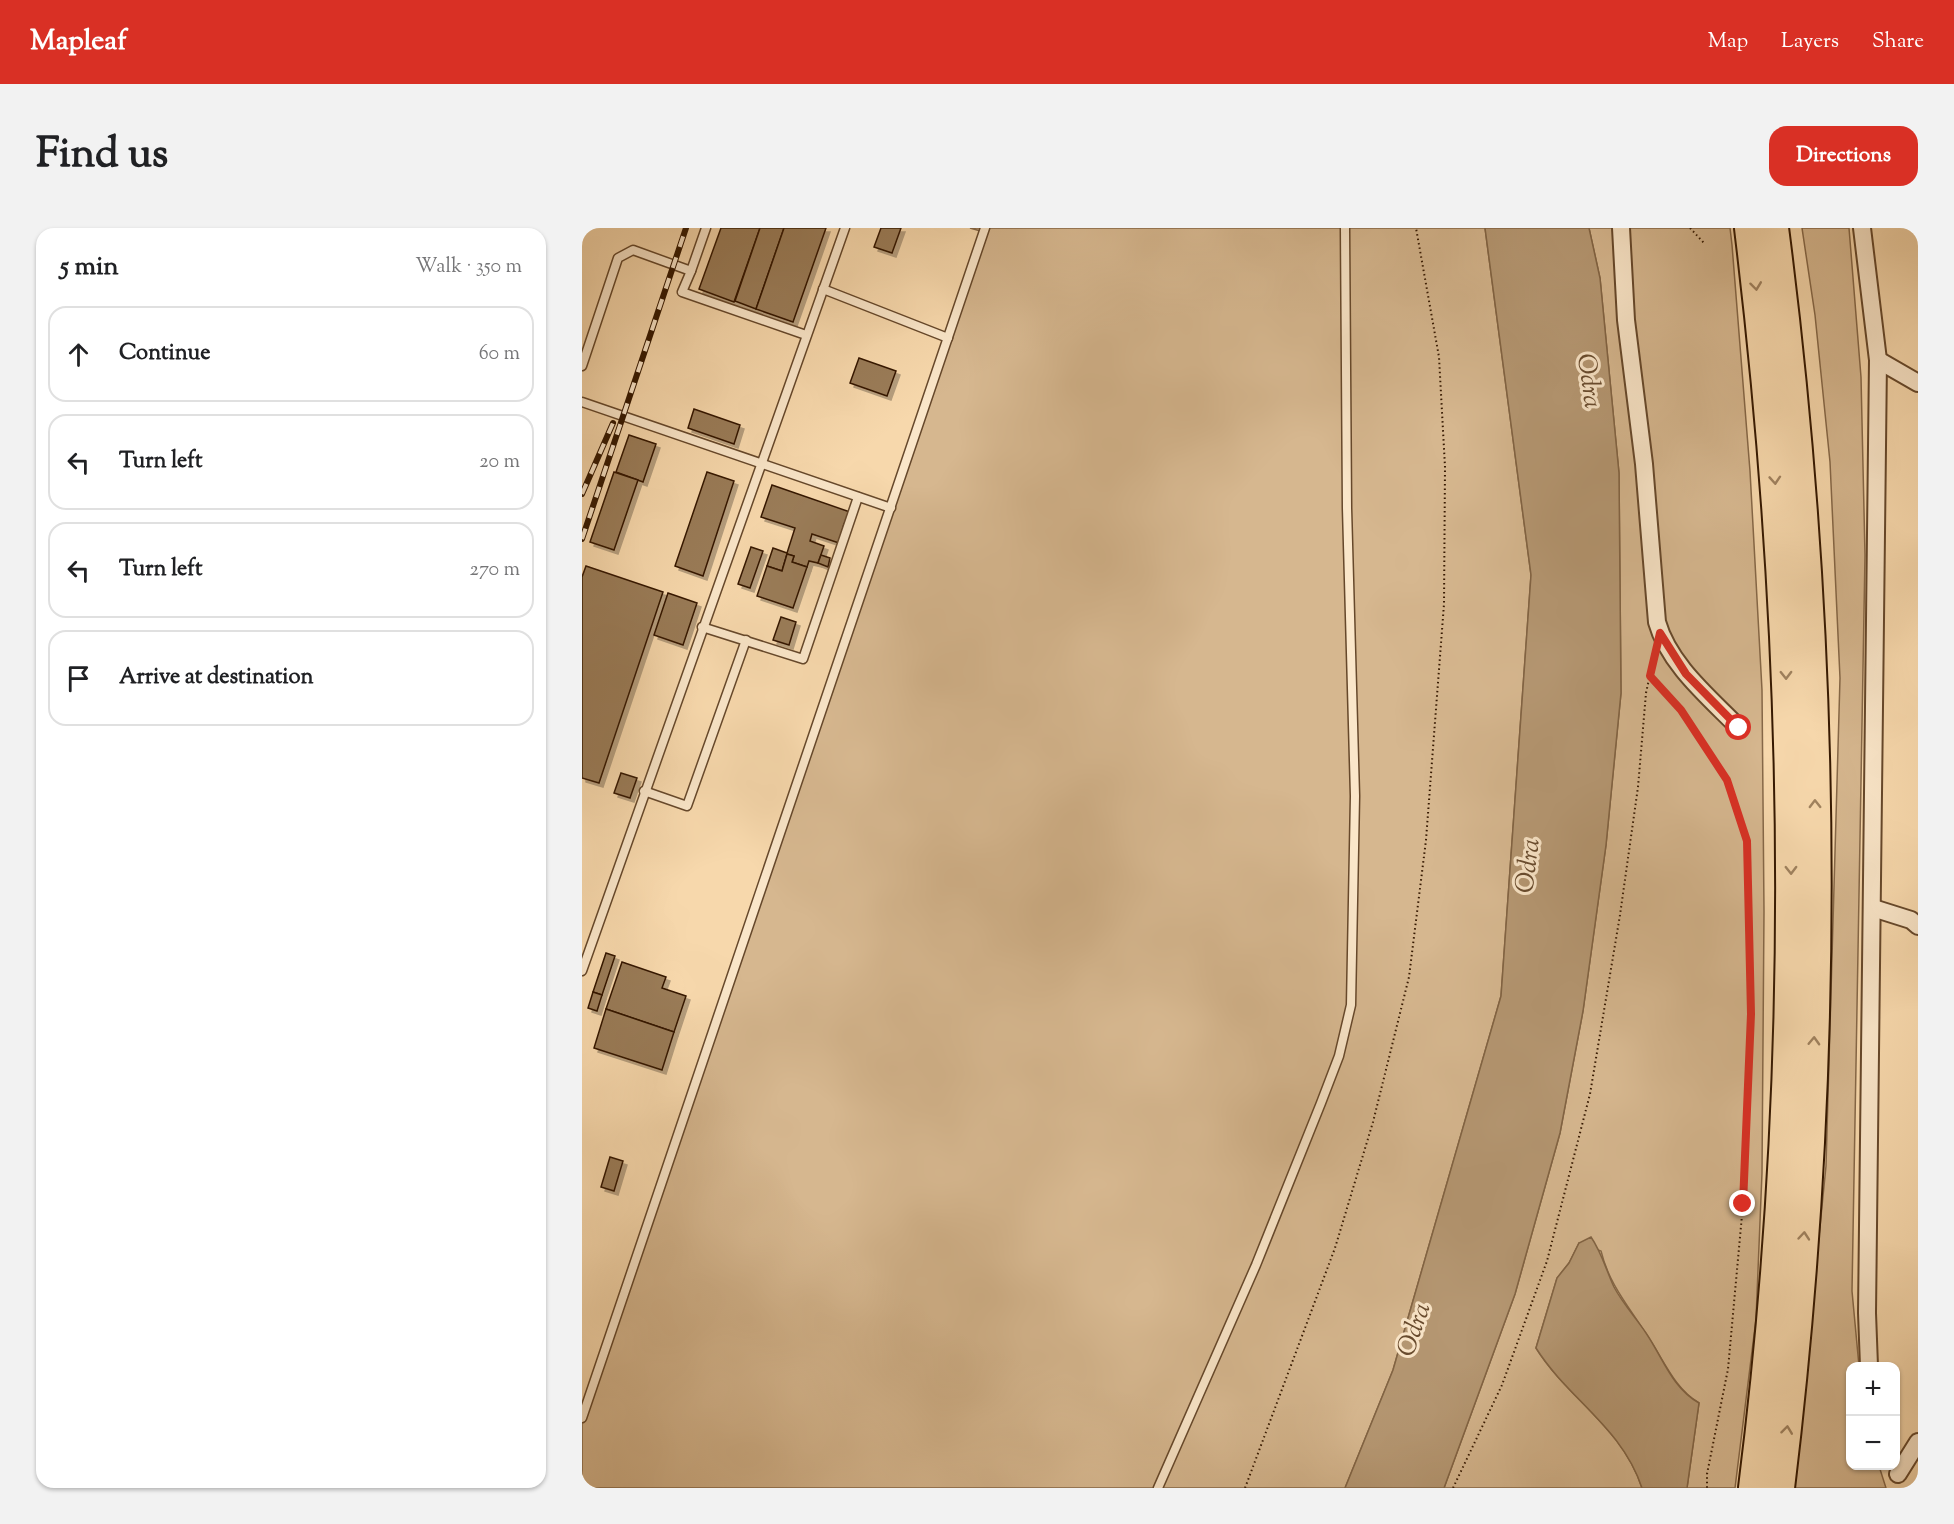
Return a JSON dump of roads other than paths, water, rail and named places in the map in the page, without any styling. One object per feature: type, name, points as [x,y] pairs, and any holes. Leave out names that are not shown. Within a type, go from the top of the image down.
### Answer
[{"type":"highway","points":[[1749,228],[1774,473],[1786,658],[1791,873],[1783,1174],[1765,1396],[1753,1488]]},
{"type":"highway","points":[[1774,228],[1788,336],[1801,471],[1812,658],[1816,878],[1808,1178],[1790,1405],[1780,1488]]},
{"type":"street","points":[[1621,228],[1626,320],[1644,464],[1660,633],[1686,674],[1739,728]]},
{"type":"street","points":[[1862,228],[1878,360],[1867,1313],[1869,1362]]},
{"type":"street","points":[[1878,360],[1918,383]]},
{"type":"street","points":[[1873,908],[1911,920],[1918,926]]},
{"type":"street","points":[[1898,1476],[1918,1442]]},
{"type":"lane","points":[[706,228],[682,292],[806,335]]},
{"type":"lane","points":[[582,971],[845,228]]},
{"type":"lane","points":[[582,1418],[986,228]]},
{"type":"lane","points":[[1158,1488],[1257,1265],[1339,1056],[1351,1005],[1355,796],[1347,508],[1346,228]]},
{"type":"lane","points":[[582,366],[618,258],[633,250],[691,271]]},
{"type":"lane","points":[[823,289],[948,338]]},
{"type":"lane","points":[[582,402],[891,508]]},
{"type":"lane","points":[[702,627],[803,659],[858,497]]},
{"type":"lane","points":[[644,791],[687,806],[746,640]]},
{"type":"water","name":"Odra","points":[[1485,228],[1589,228],[1600,278],[1619,473],[1621,693],[1606,845],[1583,1011],[1560,1133],[1515,1294],[1444,1488],[1345,1488],[1393,1370],[1501,996],[1531,575]]},
{"type":"water","points":[[1591,1237],[1621,1299],[1646,1333],[1675,1381],[1699,1403],[1687,1488],[1642,1488],[1622,1448],[1563,1383],[1536,1348],[1557,1278],[1569,1263],[1579,1243]]},
{"type":"railway","points":[[582,539],[686,228]]},
{"type":"railway","points":[[582,494],[613,423]]}]
